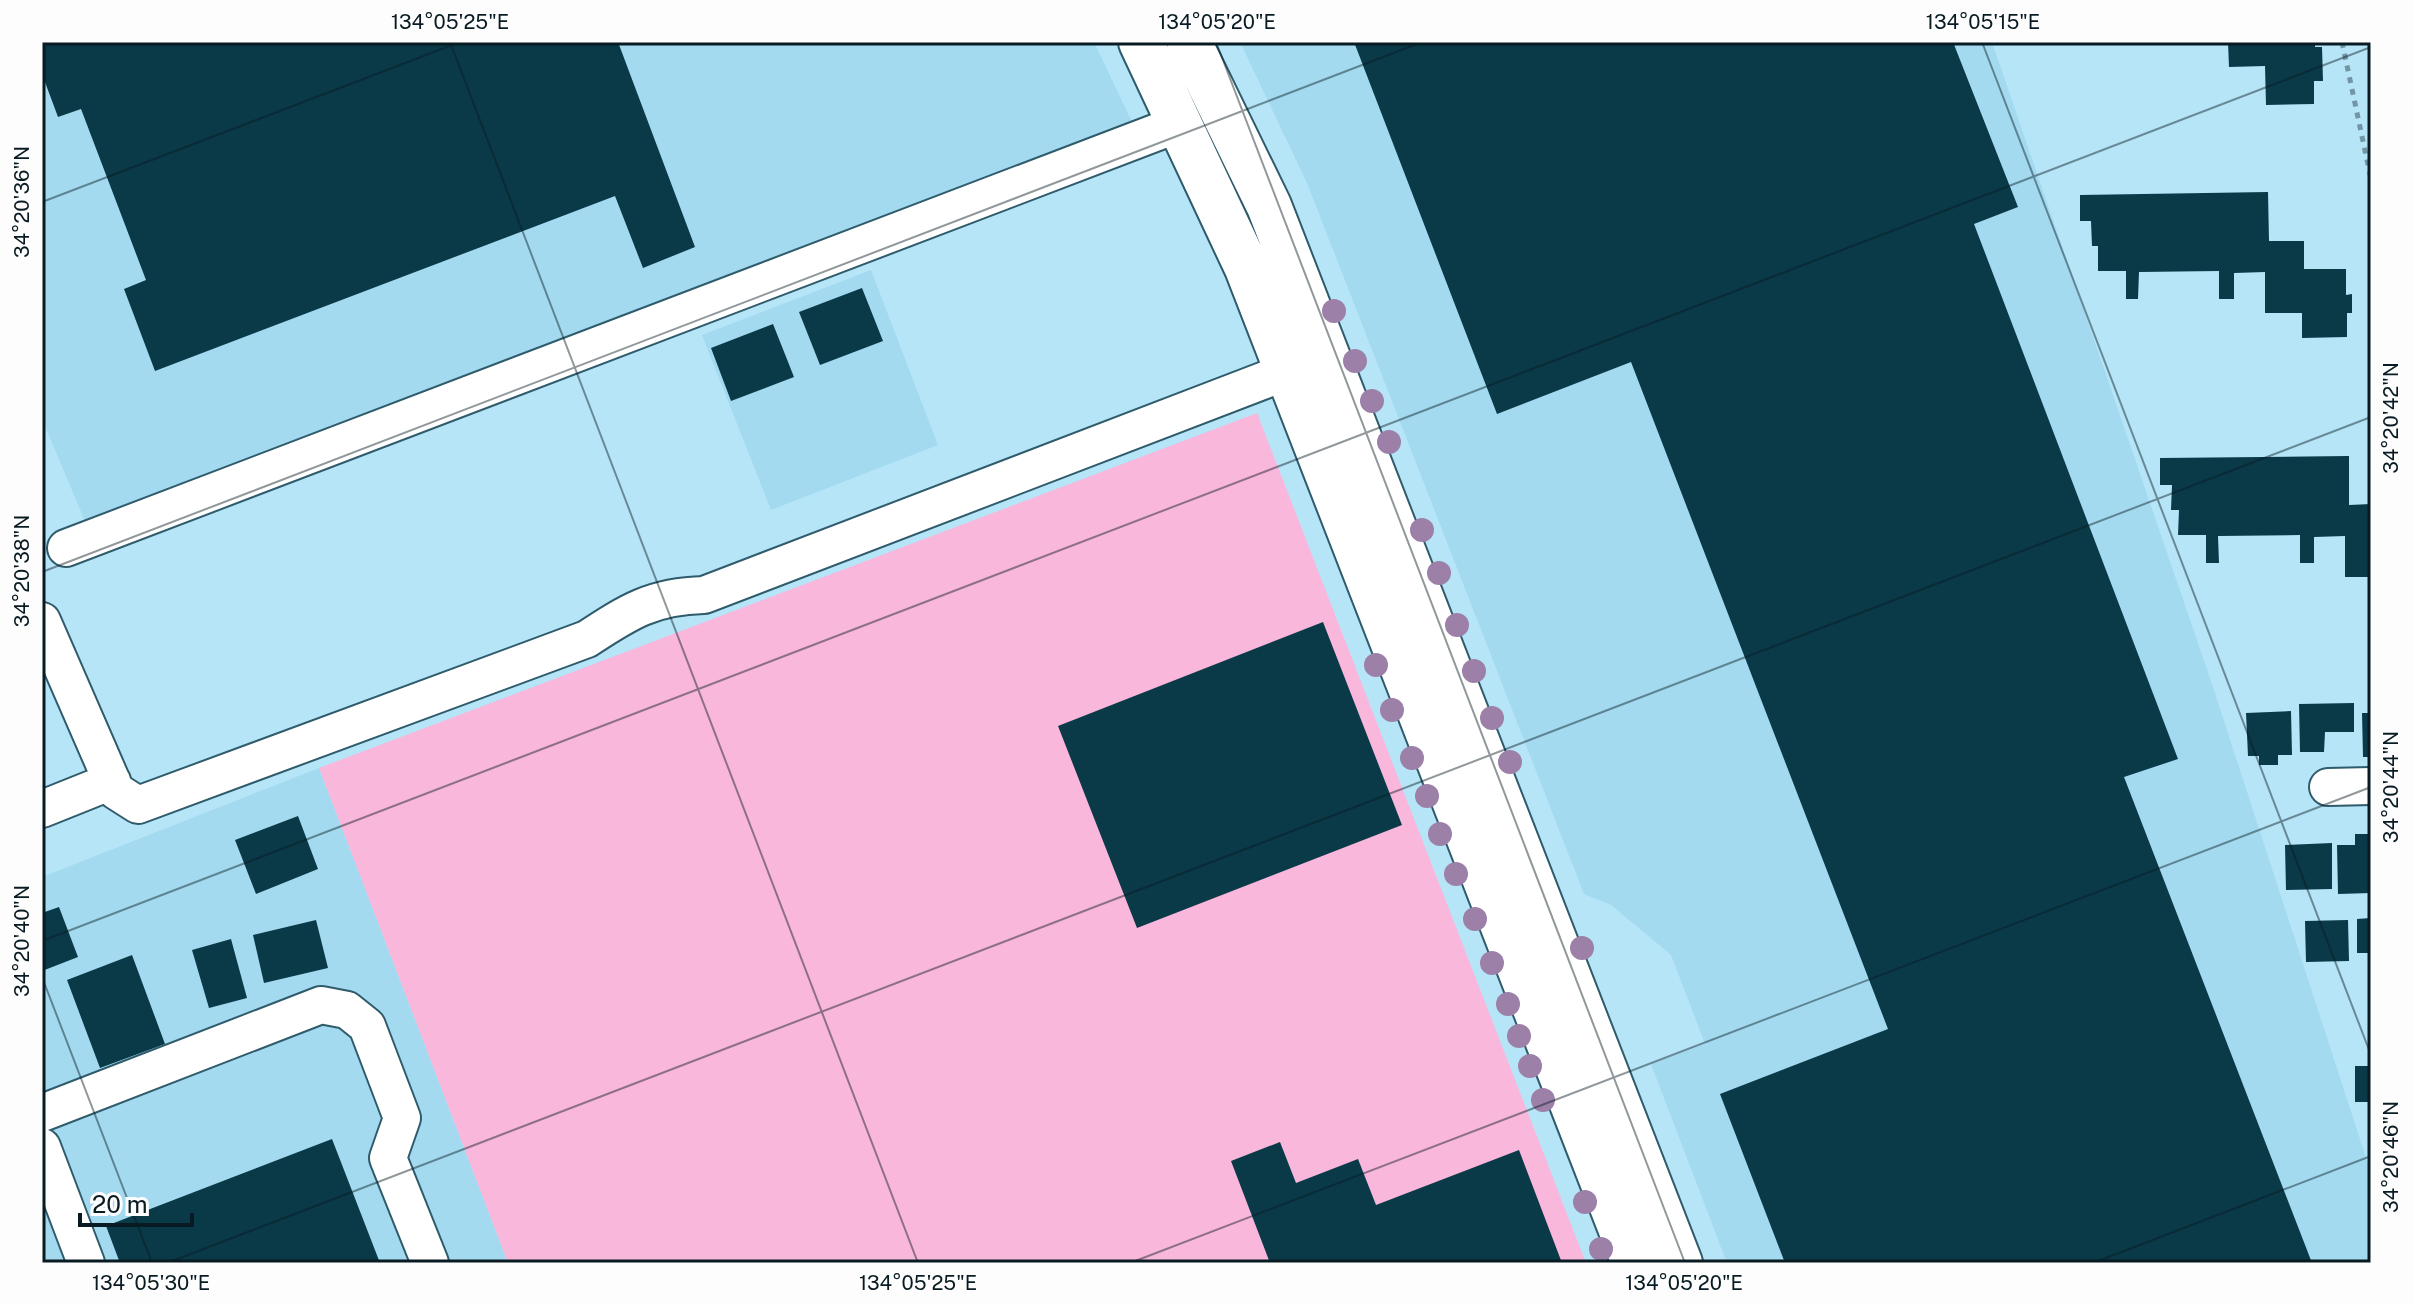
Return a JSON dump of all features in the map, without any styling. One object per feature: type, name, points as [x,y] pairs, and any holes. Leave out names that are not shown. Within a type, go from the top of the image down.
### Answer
[{"type":"street","points":[[1141,42],[1247,268],[1634,1263]]},
{"type":"street","points":[[1189,42],[1269,206],[1680,1263]]},
{"type":"street","points":[[66,548],[1181,123]]},
{"type":"street","points":[[42,621],[116,791],[138,805],[587,639],[622,616],[668,596],[704,595],[1329,356]]},
{"type":"street","points":[[42,809],[112,781]]},
{"type":"street","points":[[2328,787],[2371,786]]},
{"type":"street","points":[[42,1113],[321,1005],[347,1010],[367,1026],[402,1118],[388,1158],[430,1263]]},
{"type":"street","points":[[42,1147],[86,1263]]},
{"type":"path","points":[[2342,42],[2371,179]]},
{"type":"shaded area","points":[[42,42],[1094,42],[1133,124],[87,526],[42,419]]},
{"type":"shaded area","points":[[1240,42],[1992,42],[2211,681],[2371,1173],[2371,1263],[1727,1263],[1651,1064],[1705,1044],[1671,955],[1611,905],[1584,894],[1307,183]]},
{"type":"shaded area","points":[[871,270],[938,445],[771,510],[702,335]]},
{"type":"shaded area","points":[[1257,413],[1586,1263],[508,1263],[319,768]]},
{"type":"shaded area","points":[[319,768],[508,1263],[42,1263],[42,877]]},
{"type":"building","points":[[42,42],[618,42],[695,247],[643,268],[615,196],[155,371],[124,289],[146,280],[81,109],[58,117],[42,74]]},
{"type":"building","points":[[1354,42],[1953,42],[2018,207],[1974,224],[2178,759],[2124,777],[2312,1263],[1785,1263],[1720,1094],[1888,1029],[1631,362],[1497,414]]},
{"type":"building","points":[[2228,42],[2315,42],[2315,47],[2322,47],[2323,81],[2314,81],[2314,104],[2266,105],[2265,66],[2229,67]]},
{"type":"building","points":[[2268,192],[2269,241],[2304,241],[2304,269],[2346,269],[2346,295],[2352,294],[2352,313],[2347,313],[2347,337],[2302,338],[2302,313],[2265,313],[2265,272],[2234,273],[2234,299],[2219,299],[2219,271],[2139,272],[2138,299],[2126,299],[2126,271],[2098,271],[2098,246],[2092,246],[2091,221],[2080,221],[2080,195]]},
{"type":"building","points":[[862,288],[883,341],[820,365],[799,312]]},
{"type":"building","points":[[773,324],[794,377],[731,401],[711,348]]},
{"type":"building","points":[[2349,456],[2349,505],[2371,504],[2371,577],[2345,577],[2345,536],[2314,537],[2314,563],[2300,563],[2300,535],[2218,536],[2219,563],[2206,563],[2206,535],[2178,535],[2179,510],[2171,510],[2172,485],[2160,485],[2160,458]]},
{"type":"building","points":[[1323,622],[1402,825],[1137,928],[1058,726]]},
{"type":"building","points":[[2354,703],[2354,732],[2325,732],[2324,752],[2300,752],[2299,704]]},
{"type":"building","points":[[2291,711],[2292,755],[2278,755],[2278,765],[2259,765],[2259,756],[2248,756],[2246,713]]},
{"type":"building","points":[[2362,713],[2371,713],[2371,757],[2363,757]]},
{"type":"building","points":[[298,816],[318,869],[256,894],[235,840]]},
{"type":"building","points":[[2355,834],[2371,834],[2371,893],[2338,894],[2337,845],[2355,845]]},
{"type":"building","points":[[2332,843],[2332,889],[2286,890],[2285,845]]},
{"type":"building","points":[[59,907],[78,957],[42,971],[42,913]]},
{"type":"building","points":[[2371,918],[2371,953],[2357,953],[2357,919]]},
{"type":"building","points":[[316,920],[328,968],[264,983],[253,935]]},
{"type":"building","points":[[2348,920],[2349,961],[2306,962],[2305,921]]},
{"type":"building","points":[[231,939],[247,998],[209,1008],[192,950]]},
{"type":"building","points":[[132,955],[165,1044],[100,1068],[67,980]]},
{"type":"building","points":[[2355,1066],[2371,1066],[2371,1102],[2355,1102]]},
{"type":"building","points":[[332,1139],[380,1263],[120,1263],[106,1226]]},
{"type":"building","points":[[1280,1142],[1296,1183],[1358,1159],[1376,1205],[1519,1150],[1562,1263],[1270,1263],[1231,1161]]}]
